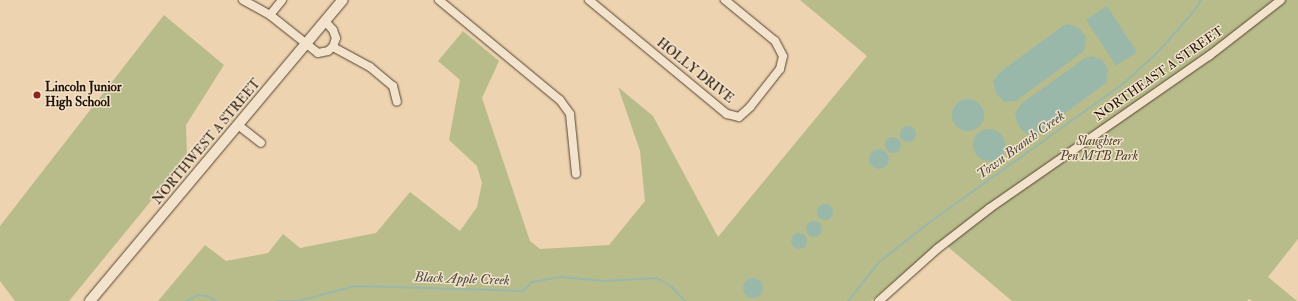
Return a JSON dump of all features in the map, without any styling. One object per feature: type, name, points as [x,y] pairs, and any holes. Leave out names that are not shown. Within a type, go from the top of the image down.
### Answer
[{"type":"street","points":[[243,0],[270,15],[318,53],[328,51],[333,47],[336,38],[333,30],[325,21]]},
{"type":"street","points":[[270,15],[282,0]]},
{"type":"street","name":"NORTHWEST A STREET","points":[[90,301],[343,0]]},
{"type":"street","points":[[439,0],[560,100],[570,114],[576,174]]},
{"type":"street","name":"HOLLY DRIVE","points":[[590,0],[727,114],[739,117],[750,107],[780,69],[783,56],[775,40],[725,0]]},
{"type":"street","name":"NORTHEAST A STREET","points":[[879,301],[937,249],[990,208],[1209,56],[1281,0]]},
{"type":"street","points":[[333,47],[370,67],[393,86],[397,102]]},
{"type":"street","points":[[238,125],[261,144]]},
{"type":"green space","name":"Slaughter Pen MTB Park","points":[[800,0],[1298,0],[1298,239],[1268,277],[1297,301],[1252,301],[1249,299],[1247,301],[1012,301],[941,241],[871,301],[158,301],[205,245],[226,261],[268,253],[283,234],[300,248],[376,233],[410,192],[460,231],[477,207],[482,183],[477,166],[449,140],[460,80],[438,61],[463,31],[499,61],[482,98],[530,241],[540,249],[609,245],[645,201],[640,151],[618,87],[653,116],[718,237],[867,56]]},
{"type":"green space","points":[[164,15],[224,65],[186,125],[187,157],[69,301],[15,301],[0,281],[0,226]]},
{"type":"shaded area","points":[[1107,6],[1137,52],[1116,66],[1086,20]]},
{"type":"shaded area","points":[[1069,24],[1079,28],[1086,37],[1084,51],[1016,101],[1005,102],[1000,98],[996,93],[993,81],[1000,72],[1063,26]]},
{"type":"shaded area","points":[[1092,56],[1102,60],[1108,69],[1106,83],[1038,133],[1027,134],[1022,130],[1018,125],[1015,113],[1022,103],[1085,58]]},
{"type":"shaded area","points":[[965,99],[971,99],[981,106],[984,115],[983,121],[977,128],[971,131],[965,131],[955,124],[952,118],[952,112],[959,102]]},
{"type":"shaded area","points":[[908,126],[915,131],[916,134],[911,141],[908,142],[901,137],[900,134],[905,127]]},
{"type":"shaded area","points":[[986,129],[992,129],[1002,136],[1005,145],[1004,151],[998,158],[992,161],[986,161],[976,154],[973,148],[973,142],[980,132]]},
{"type":"shaded area","points":[[893,137],[900,142],[901,145],[896,152],[893,153],[886,148],[885,145],[890,138]]},
{"type":"shaded area","points":[[875,149],[883,149],[889,155],[889,163],[883,169],[875,169],[869,163],[869,155]]},
{"type":"shaded area","points":[[825,204],[832,209],[833,212],[828,219],[825,220],[818,215],[817,212],[822,205]]},
{"type":"shaded area","points":[[814,221],[821,226],[822,229],[817,236],[814,237],[807,232],[806,229],[811,222]]},
{"type":"shaded area","points":[[799,233],[806,238],[807,241],[802,248],[799,249],[792,244],[791,241],[796,234]]},
{"type":"shaded area","points":[[749,278],[757,278],[763,284],[763,292],[757,298],[749,298],[743,292],[743,284]]},
{"type":"waterway","name":"Town Branch Creek","points":[[848,301],[879,262],[930,222],[1123,84],[1159,51],[1194,11],[1201,0]]},
{"type":"waterway","name":"Black Apple Creek","points":[[276,301],[298,301],[355,286],[523,291],[532,282],[561,277],[605,281],[657,278],[671,286],[685,301]]},
{"type":"waterway","name":"Black Apple Creek","points":[[186,301],[199,295],[207,296],[216,301]]},
{"type":"place","name":"Lincoln Junior High School","points":[[37,95]]}]
